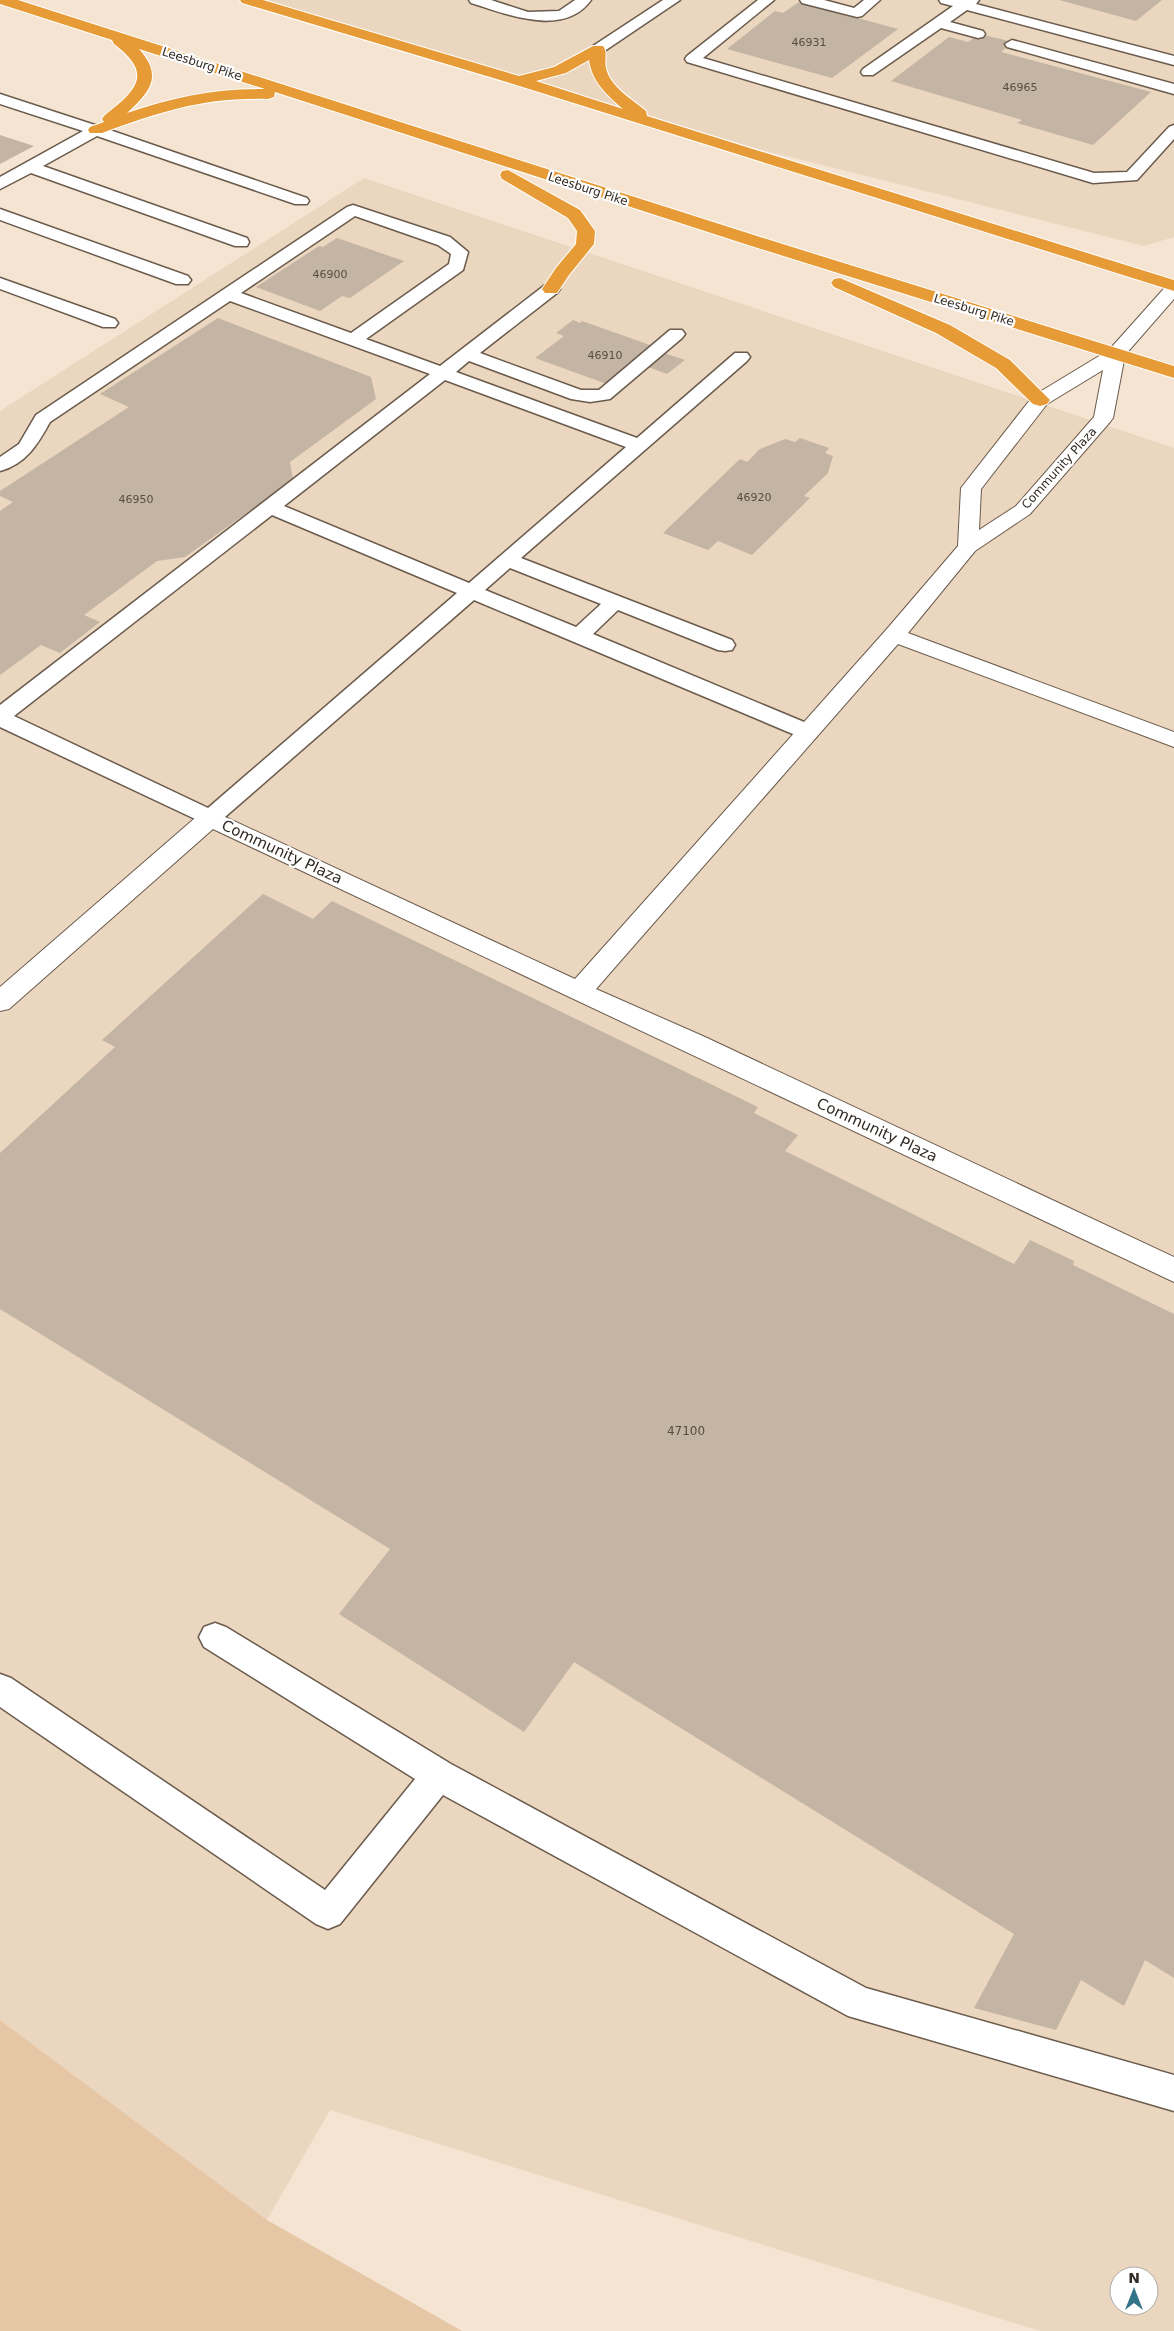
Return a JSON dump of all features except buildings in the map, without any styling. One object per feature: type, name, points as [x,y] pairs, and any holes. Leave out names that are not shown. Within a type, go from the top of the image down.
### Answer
[{"type":"highway","name":"Leesburg Pike","points":[[3,0],[461,148],[1174,372]]},
{"type":"highway","points":[[247,0],[650,122],[1174,287]]},
{"type":"highway","points":[[96,130],[124,108],[139,92],[146,74],[144,64],[138,55],[109,34]]},
{"type":"highway","points":[[519,82],[560,70],[598,49]]},
{"type":"highway","points":[[598,49],[596,65],[602,81],[650,122]]},
{"type":"highway","points":[[96,130],[170,103],[195,97],[259,93],[303,97]]},
{"type":"highway","points":[[461,148],[559,205],[583,223],[586,231],[583,248],[564,268],[551,289]]},
{"type":"highway","points":[[751,240],[943,329],[1003,364],[1040,400]]},
{"type":"street","points":[[968,547],[971,488],[1040,400],[1116,354],[1174,287]]},
{"type":"street","name":"Community Plaza","points":[[579,992],[894,635],[968,547],[1023,510],[1104,418],[1116,354]]},
{"type":"street","points":[[894,635],[1174,740]]},
{"type":"street","name":"Community Plaza","points":[[0,1002],[210,818],[579,992],[696,1044],[1174,1270]]},
{"type":"lane","points":[[476,0],[527,16],[562,15],[584,0]]},
{"type":"lane","points":[[598,49],[674,0]]},
{"type":"lane","points":[[767,0],[692,59],[1093,178],[1131,177],[1174,130]]},
{"type":"lane","points":[[807,0],[857,13],[873,0]]},
{"type":"lane","points":[[946,0],[968,2],[1172,58]]},
{"type":"lane","points":[[868,72],[968,2]]},
{"type":"lane","points":[[937,23],[978,34]]},
{"type":"lane","points":[[1012,44],[1174,89]]},
{"type":"lane","points":[[0,99],[301,201]]},
{"type":"lane","points":[[0,184],[96,130]]},
{"type":"lane","points":[[29,167],[241,242]]},
{"type":"lane","points":[[0,465],[26,448],[43,419],[353,210],[444,241],[460,252],[457,266],[353,340]]},
{"type":"lane","points":[[0,214],[182,280]]},
{"type":"lane","points":[[0,283],[109,323]]},
{"type":"lane","points":[[551,289],[0,717],[210,818],[740,357]]},
{"type":"lane","points":[[228,294],[639,445]]},
{"type":"lane","points":[[467,354],[577,395],[590,397],[604,395],[676,334]]},
{"type":"lane","points":[[270,507],[808,732]]},
{"type":"lane","points":[[508,560],[725,645]]},
{"type":"lane","points":[[578,636],[615,602]]},
{"type":"lane","points":[[215,1637],[439,1775],[860,2004],[1174,2094]]},
{"type":"lane","points":[[0,1689],[328,1912],[439,1775]]},
{"type":"shaded area","points":[[244,0],[1174,0],[1174,237],[1144,246],[650,122]]},
{"type":"shaded area","points":[[364,178],[1174,448],[1174,2331],[1040,2331],[330,2110],[267,2220],[0,2020],[0,411]]},
{"type":"shaded area","points":[[0,2020],[267,2220],[462,2331],[0,2331]]}]
